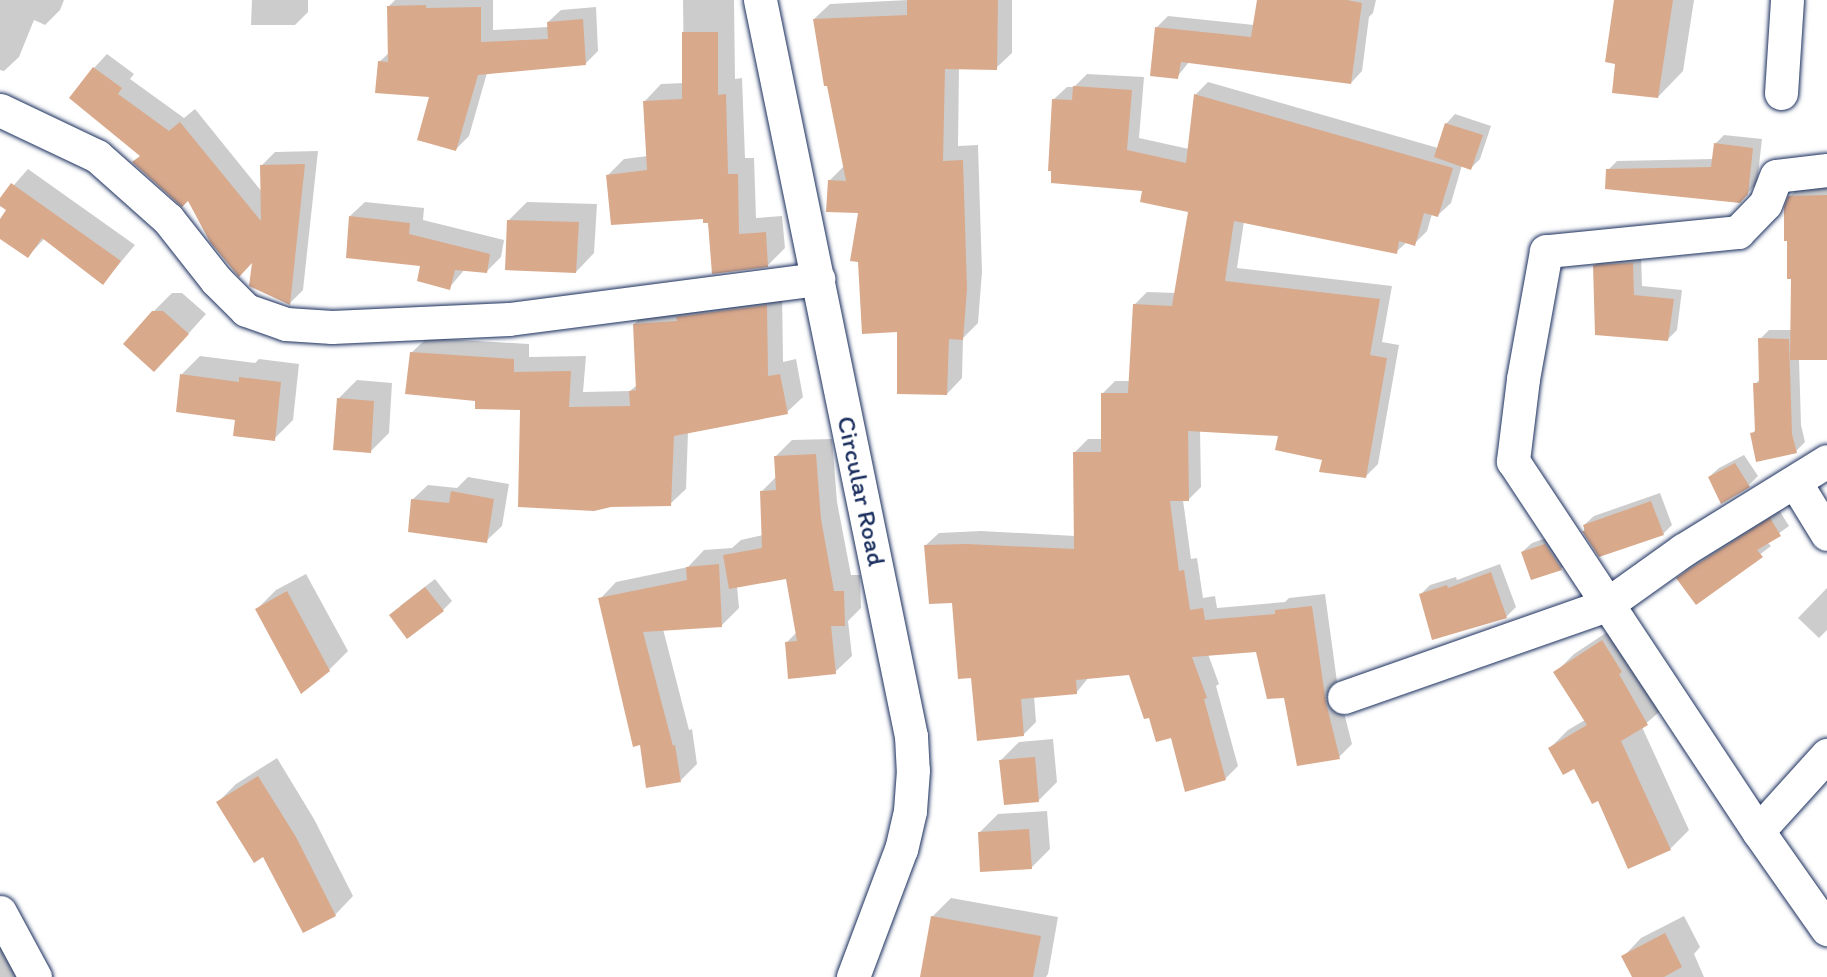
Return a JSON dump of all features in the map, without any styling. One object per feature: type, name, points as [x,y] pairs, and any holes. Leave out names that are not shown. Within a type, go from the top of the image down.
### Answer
[{"type":"street","name":"Circular Road","points":[[760,0],[911,736],[913,770],[909,811],[901,849],[853,977]]},
{"type":"street","points":[[1781,93],[1787,0]]},
{"type":"street","points":[[0,110],[97,156],[168,219],[216,280],[246,310],[286,324],[332,327],[509,319],[818,279]]},
{"type":"street","points":[[1827,170],[1776,176],[1765,204],[1738,232],[1546,251],[1523,379],[1514,461],[1549,511],[1606,605],[1758,831],[1827,928]]},
{"type":"street","points":[[1344,698],[1606,605],[1683,550],[1827,461]]},
{"type":"street","points":[[1795,482],[1827,534]]},
{"type":"street","points":[[1758,831],[1827,755]]},
{"type":"street","points":[[0,912],[35,977]]},
{"type":"building","points":[[907,0],[998,0],[997,70],[945,69],[943,161],[963,160],[967,289],[963,340],[949,339],[947,395],[897,394],[897,332],[862,334],[858,262],[850,261],[858,213],[826,212],[828,180],[846,181],[827,86],[824,86],[813,19],[907,15]]},
{"type":"building","points":[[1257,0],[1347,0],[1362,3],[1351,84],[1181,62],[1178,79],[1150,76],[1155,27],[1251,37]]},
{"type":"building","points":[[1614,0],[1673,0],[1658,98],[1612,93],[1615,64],[1605,62]]},
{"type":"building","points":[[426,5],[426,8],[481,7],[481,42],[548,39],[547,22],[583,19],[586,65],[478,75],[456,151],[417,140],[429,97],[375,93],[378,61],[388,62],[387,6]]},
{"type":"building","points":[[682,32],[718,32],[718,95],[726,94],[728,174],[738,174],[739,234],[766,232],[768,267],[712,274],[708,223],[703,223],[703,219],[611,225],[606,175],[647,170],[643,101],[682,99]]},
{"type":"building","points":[[93,67],[122,88],[118,94],[169,131],[180,122],[261,221],[260,165],[305,164],[290,305],[249,286],[252,263],[239,277],[210,242],[188,201],[182,207],[132,162],[140,156],[69,98]]},
{"type":"building","points":[[1073,86],[1132,90],[1127,150],[1186,163],[1194,94],[1453,168],[1438,217],[1424,213],[1415,246],[1399,241],[1397,254],[1234,221],[1225,281],[1380,299],[1370,355],[1387,358],[1366,478],[1319,472],[1322,460],[1275,450],[1278,436],[1188,431],[1189,501],[1170,501],[1179,571],[1184,570],[1190,610],[1203,608],[1205,620],[1275,614],[1275,610],[1312,606],[1326,703],[1340,759],[1297,766],[1284,698],[1267,699],[1256,652],[1192,657],[1207,698],[1204,699],[1226,780],[1185,792],[1171,738],[1156,742],[1149,718],[1144,719],[1129,675],[1076,680],[1077,694],[1021,699],[1024,736],[977,741],[971,678],[958,679],[952,603],[929,604],[924,545],[967,544],[1074,549],[1073,452],[1101,452],[1101,393],[1128,393],[1133,304],[1172,306],[1188,212],[1140,202],[1142,191],[1051,183],[1051,171],[1048,171],[1052,99],[1072,100]]},
{"type":"building","points":[[1445,123],[1483,135],[1471,170],[1434,157]]},
{"type":"building","points":[[1714,143],[1753,148],[1748,194],[1740,203],[1605,189],[1606,169],[1711,167]]},
{"type":"building","points":[[11,183],[121,261],[103,285],[42,238],[28,258],[0,239],[0,219],[6,210],[0,206],[0,198]]},
{"type":"building","points":[[1827,195],[1827,360],[1790,360],[1791,279],[1787,279],[1784,207],[1788,196]]},
{"type":"building","points":[[349,216],[410,223],[409,234],[490,254],[487,273],[455,270],[450,290],[417,281],[420,266],[346,258]]},
{"type":"building","points":[[507,220],[579,222],[576,273],[505,270]]},
{"type":"building","points":[[1633,263],[1634,295],[1674,299],[1668,341],[1595,335],[1593,265]]},
{"type":"building","points":[[767,305],[768,376],[780,374],[788,414],[674,436],[671,506],[611,507],[594,511],[518,507],[520,410],[475,409],[475,401],[405,394],[410,352],[514,359],[514,372],[571,371],[569,407],[630,406],[629,391],[636,390],[633,324],[677,321],[676,317]]},
{"type":"building","points":[[152,311],[163,311],[189,334],[154,372],[123,344]]},
{"type":"building","points":[[1758,338],[1789,339],[1792,434],[1797,453],[1756,462],[1750,433],[1755,432],[1753,383],[1759,383]]},
{"type":"building","points":[[180,374],[239,382],[239,377],[281,382],[275,441],[233,436],[235,420],[176,412]]},
{"type":"building","points":[[337,398],[374,401],[371,453],[333,450]]},
{"type":"building","points":[[816,454],[821,519],[834,591],[844,591],[845,626],[831,626],[836,674],[788,679],[785,642],[797,641],[786,579],[729,589],[723,555],[762,548],[760,491],[776,490],[774,456]]},
{"type":"building","points":[[1735,463],[1750,487],[1721,504],[1708,477]]},
{"type":"building","points":[[451,491],[494,499],[487,543],[408,532],[411,499],[449,503]]},
{"type":"building","points":[[1651,501],[1664,535],[1599,557],[1582,531],[1585,531],[1583,525]]},
{"type":"building","points":[[1770,518],[1781,536],[1757,550],[1763,557],[1696,605],[1676,578]]},
{"type":"building","points":[[1545,544],[1562,570],[1531,580],[1521,552]]},
{"type":"building","points":[[719,564],[722,627],[643,632],[673,746],[675,745],[681,782],[646,788],[640,745],[633,747],[598,598],[687,580],[686,567]]},
{"type":"building","points":[[1491,572],[1507,618],[1432,640],[1419,594],[1447,585],[1448,588]]},
{"type":"building","points":[[425,587],[444,611],[407,639],[389,615]]},
{"type":"building","points":[[287,591],[330,671],[301,694],[255,609]]},
{"type":"building","points":[[1602,640],[1622,672],[1619,674],[1648,725],[1621,741],[1671,850],[1628,869],[1598,801],[1592,804],[1574,769],[1563,775],[1548,748],[1587,725],[1553,672]]},
{"type":"building","points":[[1035,757],[1039,802],[1004,805],[999,760]]},
{"type":"building","points":[[258,776],[296,837],[336,916],[303,933],[263,857],[254,863],[216,802]]},
{"type":"building","points":[[1029,829],[1032,869],[980,872],[978,832]]},
{"type":"building","points":[[931,916],[1041,936],[1033,977],[920,977]]},
{"type":"building","points":[[1665,933],[1682,967],[1664,977],[1632,977],[1621,956]]}]
